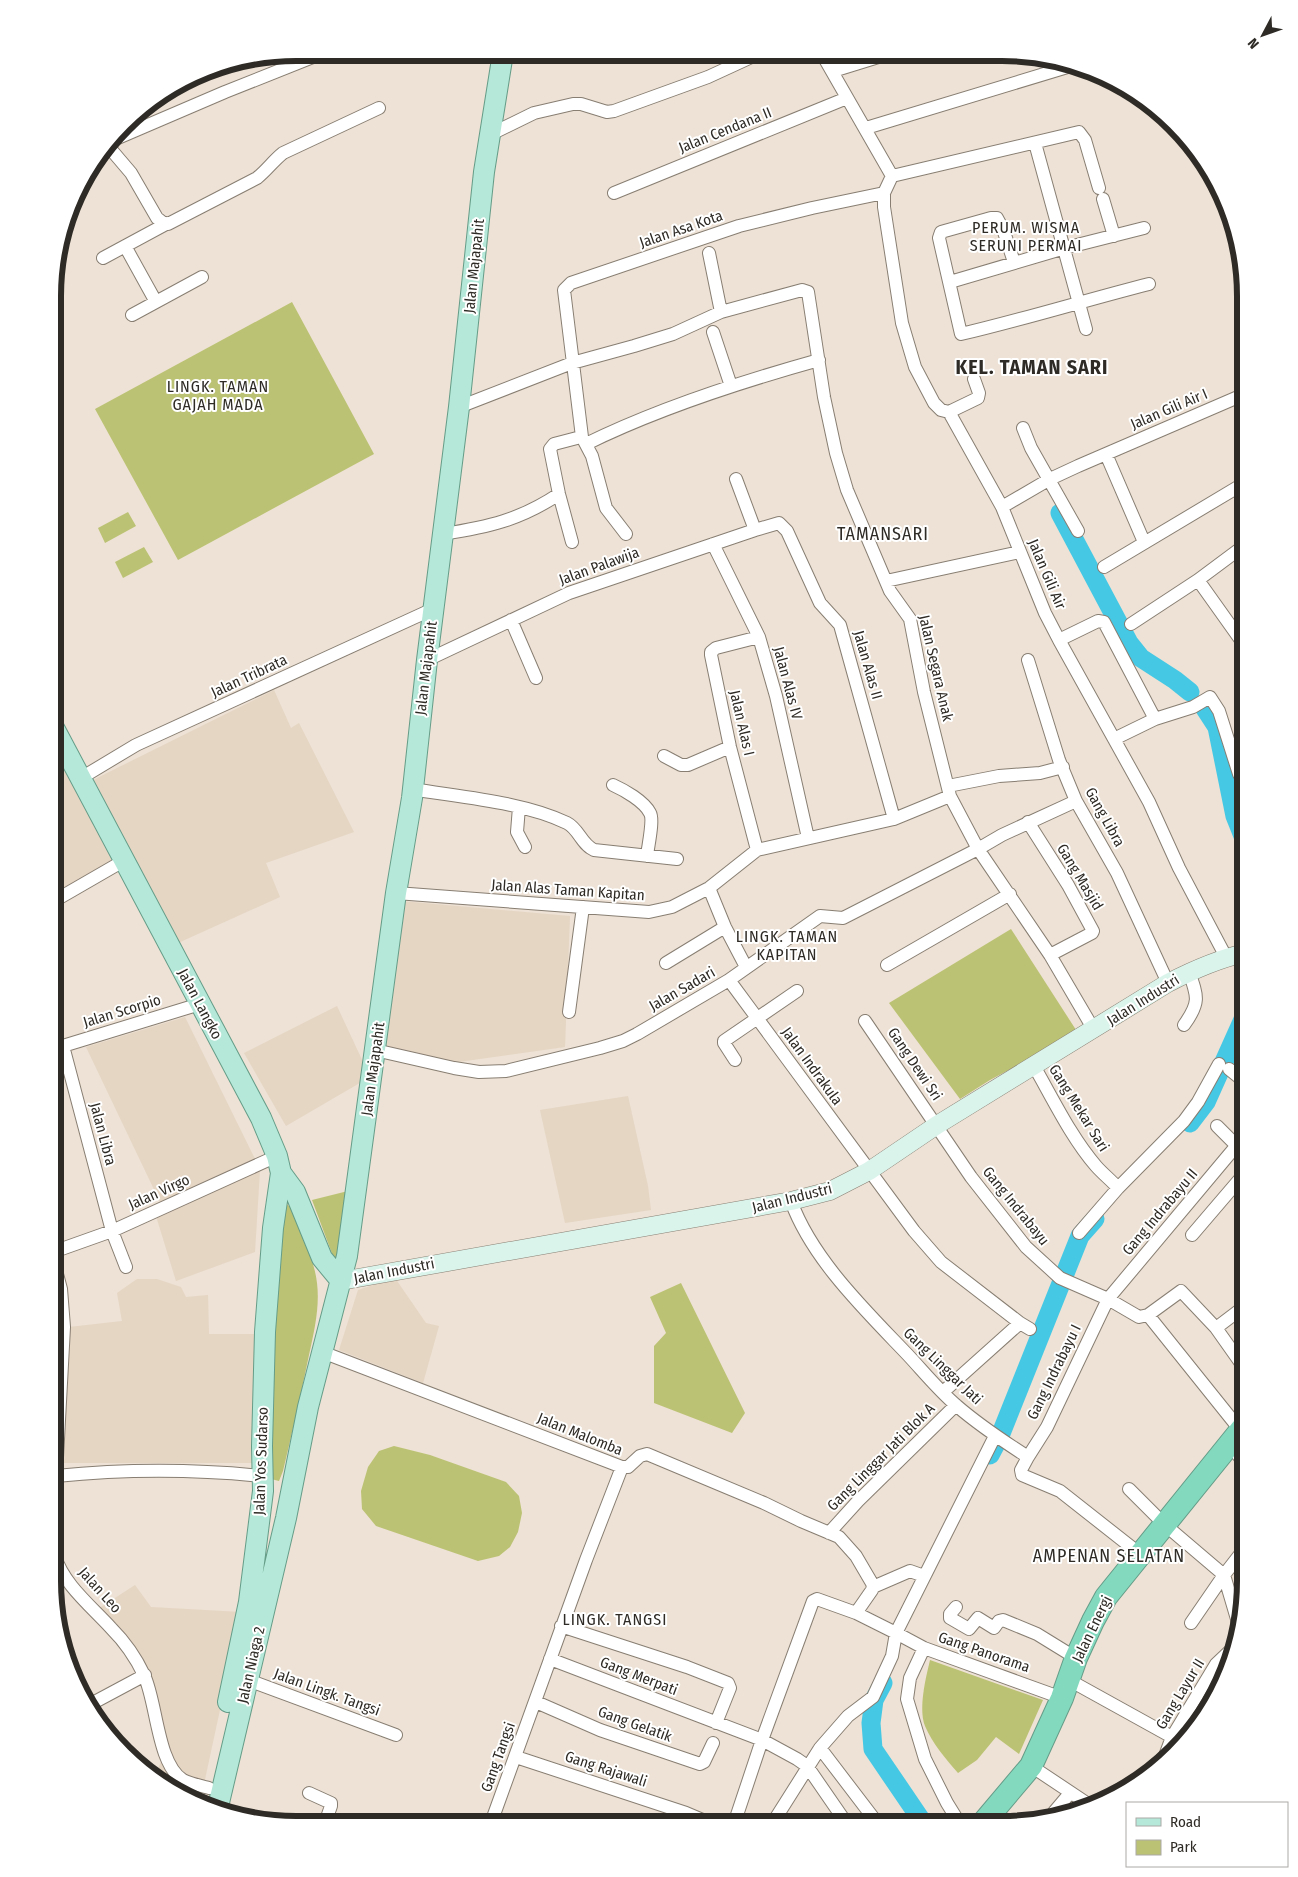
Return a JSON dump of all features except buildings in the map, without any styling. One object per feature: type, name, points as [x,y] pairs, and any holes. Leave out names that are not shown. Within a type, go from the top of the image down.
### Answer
[{"type":"highway","name":"Jalan Energi","points":[[989,1816],[1031,1766],[1066,1689],[1076,1658],[1106,1597],[1237,1436]]},
{"type":"main road","name":"Jalan Majapahit","points":[[341,1281],[347,1256],[412,788],[459,406],[489,136],[502,61]]},
{"type":"main road","name":"Jalan Langko","points":[[61,741],[261,1118],[279,1164],[295,1192],[322,1258],[341,1281]]},
{"type":"main road","name":"Jalan Yos Sudarso","points":[[207,1796],[238,1661],[249,1602],[263,1483],[265,1332],[279,1164]]},
{"type":"main road","name":"Jalan Yos Sudarso","points":[[286,1518],[308,1407],[341,1281]]},
{"type":"main road","points":[[263,1483],[291,1494]]},
{"type":"main road","name":"Jalan Niaga 2","points":[[219,1802],[286,1518]]},
{"type":"street","points":[[126,135],[303,61]]},
{"type":"street","points":[[489,136],[534,114],[573,104],[581,104],[607,112],[614,111],[708,77],[743,61]]},
{"type":"street","points":[[827,61],[892,176]]},
{"type":"street","points":[[833,71],[865,61]]},
{"type":"street","points":[[866,128],[1063,69]]},
{"type":"street","name":"Jalan Cendana II","points":[[614,192],[848,98]]},
{"type":"street","points":[[103,258],[256,178],[283,153],[378,108]]},
{"type":"street","points":[[892,176],[1035,143],[1074,132],[1080,133],[1085,140],[1114,236]]},
{"type":"street","points":[[1035,143],[1086,329]]},
{"type":"street","points":[[112,151],[131,173],[157,218],[166,224]]},
{"type":"street","points":[[884,193],[892,176]]},
{"type":"street","name":"Jalan Asa Kota","points":[[626,534],[606,508],[595,464],[582,440],[564,290],[571,283],[739,226],[884,193]]},
{"type":"street","name":"Jalan Gili Air","points":[[884,193],[884,207],[902,323],[915,367],[938,407],[949,412],[1002,507],[1045,613],[1149,802],[1178,868],[1226,957]]},
{"type":"street","points":[[1014,262],[1003,229],[997,218],[943,230],[939,234],[961,334],[1020,320],[1149,284]]},
{"type":"street","points":[[950,282],[1014,262],[1144,228]]},
{"type":"street","points":[[125,246],[156,302]]},
{"type":"street","points":[[459,406],[572,363],[673,334],[721,312],[709,253]]},
{"type":"street","points":[[132,316],[202,277]]},
{"type":"street","name":"Jalan Segara Anak","points":[[721,312],[802,290],[809,294],[824,397],[836,454],[847,490],[893,597],[910,619],[924,692],[949,791],[978,849],[1050,955],[1094,1030]]},
{"type":"street","points":[[713,332],[731,386]]},
{"type":"street","points":[[572,542],[559,494],[550,449],[554,444],[582,440],[645,419],[748,380],[818,360]]},
{"type":"street","points":[[949,412],[978,398],[979,393],[974,379]]},
{"type":"street","name":"Jalan Gili Air I","points":[[1002,507],[1050,479],[1237,398]]},
{"type":"street","points":[[1023,428],[1031,448],[1078,531]]},
{"type":"street","points":[[1106,454],[1144,542]]},
{"type":"street","points":[[736,479],[755,530]]},
{"type":"street","points":[[1104,566],[1237,488]]},
{"type":"street","points":[[443,534],[484,528],[504,522],[541,506],[559,494]]},
{"type":"street","name":"Jalan Palawija","points":[[427,660],[569,593],[755,530],[779,524],[787,531]]},
{"type":"street","name":"Jalan Alas II","points":[[787,531],[820,603],[840,625],[894,819]]},
{"type":"street","name":"Jalan Alas IV","points":[[713,544],[759,637],[776,696],[808,838]]},
{"type":"street","points":[[1130,624],[1198,580],[1237,551]]},
{"type":"street","points":[[886,581],[1020,552]]},
{"type":"street","points":[[1198,580],[1237,634]]},
{"type":"street","name":"Jalan Tribrata","points":[[81,778],[136,745],[433,609]]},
{"type":"street","points":[[511,620],[536,678]]},
{"type":"street","points":[[1059,640],[1098,621],[1104,622],[1155,719]]},
{"type":"street","name":"Jalan Alas I","points":[[757,850],[730,747],[711,652],[716,648],[759,637]]},
{"type":"street","name":"Gang Libra","points":[[1028,660],[1062,767],[1076,801],[1117,873],[1168,983]]},
{"type":"street","points":[[1114,739],[1155,719],[1193,708],[1209,697],[1219,711],[1237,768]]},
{"type":"street","points":[[664,756],[681,765],[688,765],[730,747]]},
{"type":"street","points":[[949,791],[999,776],[1040,773],[1062,767]]},
{"type":"street","points":[[613,785],[630,793],[650,813],[647,856]]},
{"type":"street","points":[[412,788],[533,810],[568,823],[574,828],[584,843],[594,850],[678,859]]},
{"type":"street","name":"Jalan Alas Taman Kapitan","points":[[396,893],[649,912],[662,911],[709,888],[757,850],[894,819],[949,791]]},
{"type":"street","points":[[978,849],[1028,822],[1076,801]]},
{"type":"street","points":[[519,807],[517,832],[525,847]]},
{"type":"street","name":"Gang Masjid","points":[[1028,822],[1068,885],[1093,931],[1050,955]]},
{"type":"street","name":"Jalan Sadari","points":[[375,1050],[478,1072],[506,1071],[623,1041],[729,980],[820,916],[844,918],[978,849]]},
{"type":"street","points":[[61,897],[124,860]]},
{"type":"street","points":[[709,888],[725,927],[746,967]]},
{"type":"street","points":[[887,965],[1010,894]]},
{"type":"street","points":[[570,1012],[582,907]]},
{"type":"street","points":[[666,963],[725,927]]},
{"type":"street","name":"Jalan Industri","points":[[341,1281],[790,1201],[830,1191],[869,1171],[937,1125],[1168,983],[1189,972],[1226,957],[1237,955]]},
{"type":"street","points":[[1184,1025],[1197,1003],[1197,994],[1189,972]]},
{"type":"street","name":"Jalan Indrakula","points":[[729,980],[904,1219],[941,1262],[1025,1326],[943,1392]]},
{"type":"street","points":[[735,1060],[724,1041],[797,991]]},
{"type":"street","name":"Jalan Scorpio","points":[[61,1047],[200,1004]]},
{"type":"street","name":"Gang Dewi Sri","points":[[865,1021],[937,1125]]},
{"type":"street","name":"Jalan Libra","points":[[61,1058],[112,1231],[126,1267]]},
{"type":"street","name":"Gang Mekar Sari","points":[[1034,1066],[1068,1126],[1086,1153],[1118,1188]]},
{"type":"street","points":[[1079,1233],[1118,1188],[1184,1120],[1224,1067],[1237,1076]]},
{"type":"street","name":"Gang Indrabayu","points":[[937,1125],[971,1177],[1014,1234],[1033,1254],[1060,1278],[1144,1316]]},
{"type":"street","points":[[1218,1126],[1237,1146]]},
{"type":"street","name":"Gang Indrabayu II","points":[[1108,1299],[1237,1154]]},
{"type":"street","name":"Jalan Virgo","points":[[61,1249],[112,1231],[279,1164]]},
{"type":"street","points":[[1192,1235],[1237,1182]]},
{"type":"street","name":"Gang Linggar Jati","points":[[790,1201],[798,1222],[817,1252],[868,1314],[956,1405],[1028,1457]]},
{"type":"street","points":[[1237,1358],[1216,1328],[1181,1291],[1144,1316],[1237,1432]]},
{"type":"street","name":"Jalan Leo","points":[[61,1293],[63,1300],[61,1315]]},
{"type":"street","name":"Gang Indrabayu I","points":[[1028,1457],[1047,1426],[1108,1299]]},
{"type":"street","points":[[1216,1328],[1237,1312]]},
{"type":"street","name":"Jalan Malomba","points":[[322,1352],[622,1467],[562,1626],[536,1702]]},
{"type":"street","name":"Gang Linggar Jati Blok A","points":[[829,1533],[858,1501],[956,1405]]},
{"type":"street","points":[[777,1816],[820,1748],[848,1716],[873,1697],[892,1656],[924,1576],[998,1437]]},
{"type":"street","points":[[622,1467],[628,1467],[640,1456],[647,1454],[840,1537],[856,1556],[873,1587]]},
{"type":"street","points":[[1028,1457],[1021,1470],[1024,1476],[1060,1491],[1140,1554]]},
{"type":"street","points":[[61,1476],[120,1471],[224,1472],[263,1483]]},
{"type":"street","points":[[1129,1489],[1164,1524],[1224,1575],[1235,1612]]},
{"type":"street","points":[[1191,1623],[1237,1558]]},
{"type":"street","name":"Jalan Leo","points":[[61,1570],[81,1596],[113,1629],[145,1675],[165,1756],[175,1772],[183,1780],[207,1796]]},
{"type":"street","points":[[856,1613],[873,1587],[910,1571],[924,1576]]},
{"type":"street","name":"Gang Panorama","points":[[762,1740],[814,1601],[817,1599],[856,1613],[924,1648],[1066,1689],[1172,1737]]},
{"type":"street","points":[[1231,1599],[1236,1601]]},
{"type":"street","points":[[956,1608],[950,1614],[950,1618],[968,1629],[979,1618],[994,1628],[999,1621],[1003,1620],[1037,1634],[1076,1658]]},
{"type":"street","points":[[562,1626],[687,1667],[728,1683],[730,1688],[716,1723]]},
{"type":"street","points":[[924,1648],[910,1678],[908,1699],[925,1759],[955,1816]]},
{"type":"street","name":"Gang Layur II","points":[[1168,1746],[1172,1737],[1216,1664],[1224,1657]]},
{"type":"street","name":"Gang Merpati","points":[[550,1659],[762,1740],[808,1766]]},
{"type":"street","points":[[95,1702],[145,1675]]},
{"type":"street","name":"Jalan Lingk. Tangsi","points":[[248,1680],[396,1735]]},
{"type":"street","name":"Gang Gelatik","points":[[536,1702],[600,1730],[700,1764],[704,1762],[713,1743]]},
{"type":"street","name":"Gang Tangsi","points":[[494,1816],[536,1702]]},
{"type":"street","points":[[738,1816],[762,1740]]},
{"type":"street","points":[[820,1748],[872,1816]]},
{"type":"street","name":"Gang Rajawali","points":[[516,1756],[679,1816]]},
{"type":"street","points":[[808,1766],[842,1816]]},
{"type":"street","points":[[1031,1766],[1083,1801]]},
{"type":"street","points":[[309,1793],[331,1803],[327,1816]]},
{"type":"street","points":[[1056,1809],[1070,1793]]},
{"type":"shaded area","points":[[274,690],[291,728],[299,723],[354,832],[266,863],[280,897],[178,943],[93,780]]},
{"type":"shaded area","points":[[61,753],[115,860],[61,890]]},
{"type":"shaded area","points":[[401,901],[570,916],[565,1047],[451,1063],[377,1047]]},
{"type":"shaded area","points":[[337,1006],[370,1077],[286,1126],[244,1053]]},
{"type":"shaded area","points":[[185,1017],[255,1159],[160,1202],[86,1047]]},
{"type":"shaded area","points":[[628,1096],[648,1186],[651,1210],[565,1223],[540,1110]]},
{"type":"shaded area","points":[[260,1170],[255,1252],[176,1281],[156,1216]]},
{"type":"shaded area","points":[[395,1278],[426,1323],[439,1326],[423,1383],[339,1350],[358,1290]]},
{"type":"shaded area","points":[[137,1279],[157,1279],[181,1287],[186,1297],[208,1295],[209,1334],[256,1334],[252,1463],[64,1463],[69,1327],[122,1321],[117,1293]]},
{"type":"shaded area","points":[[135,1585],[151,1607],[241,1612],[204,1784],[185,1782],[172,1765],[147,1668],[98,1609]]},
{"type":"shaded area","points":[[161,1762],[176,1782],[166,1776],[157,1770]]},
{"type":"green space","points":[[292,302],[374,454],[178,560],[95,409]]},
{"type":"green space","points":[[128,512],[136,526],[105,543],[98,528]]},
{"type":"green space","points":[[144,547],[153,562],[123,578],[115,562]]},
{"type":"green space","points":[[1011,929],[1078,1033],[990,1080],[960,1099],[889,1003]]},
{"type":"green space","points":[[348,1191],[337,1267],[312,1200]]},
{"type":"green space","points":[[285,1202],[290,1207],[310,1254],[317,1283],[318,1301],[315,1328],[303,1384],[279,1481],[271,1479],[273,1311]]},
{"type":"green space","points":[[681,1283],[745,1413],[732,1433],[654,1403],[654,1346],[666,1333],[650,1297]]},
{"type":"green space","points":[[394,1446],[430,1455],[506,1482],[519,1496],[522,1513],[518,1532],[510,1547],[499,1556],[478,1561],[376,1526],[362,1509],[361,1491],[368,1467],[379,1451]]},
{"type":"green space","points":[[930,1660],[1043,1700],[1019,1754],[996,1737],[977,1760],[958,1773],[935,1745],[923,1719],[923,1693]]},
{"type":"waterway","points":[[1060,513],[1129,643],[1141,658],[1190,692]]},
{"type":"waterway","points":[[1204,707],[1217,727],[1237,821]]},
{"type":"waterway","points":[[1190,1123],[1206,1102],[1237,1033]]},
{"type":"waterway","points":[[990,1455],[1000,1436],[1080,1236],[1095,1219]]},
{"type":"waterway","points":[[883,1683],[874,1700],[871,1723],[873,1749],[919,1816]]},
{"type":"district","name":"PERUM. WISMA SERUNI PERMAI","points":[[1026,236]]},
{"type":"district","name":"KEL. TAMAN SARI","points":[[1032,367]]},
{"type":"district","name":"LINGK. TAMAN GAJAH MADA","points":[[218,395]]},
{"type":"district","name":"TAMANSARI","points":[[883,534]]},
{"type":"district","name":"LINGK. TAMAN KAPITAN","points":[[787,945]]},
{"type":"district","name":"AMPENAN SELATAN","points":[[1109,1556]]},
{"type":"district","name":"LINGK. TANGSI","points":[[615,1619]]}]
